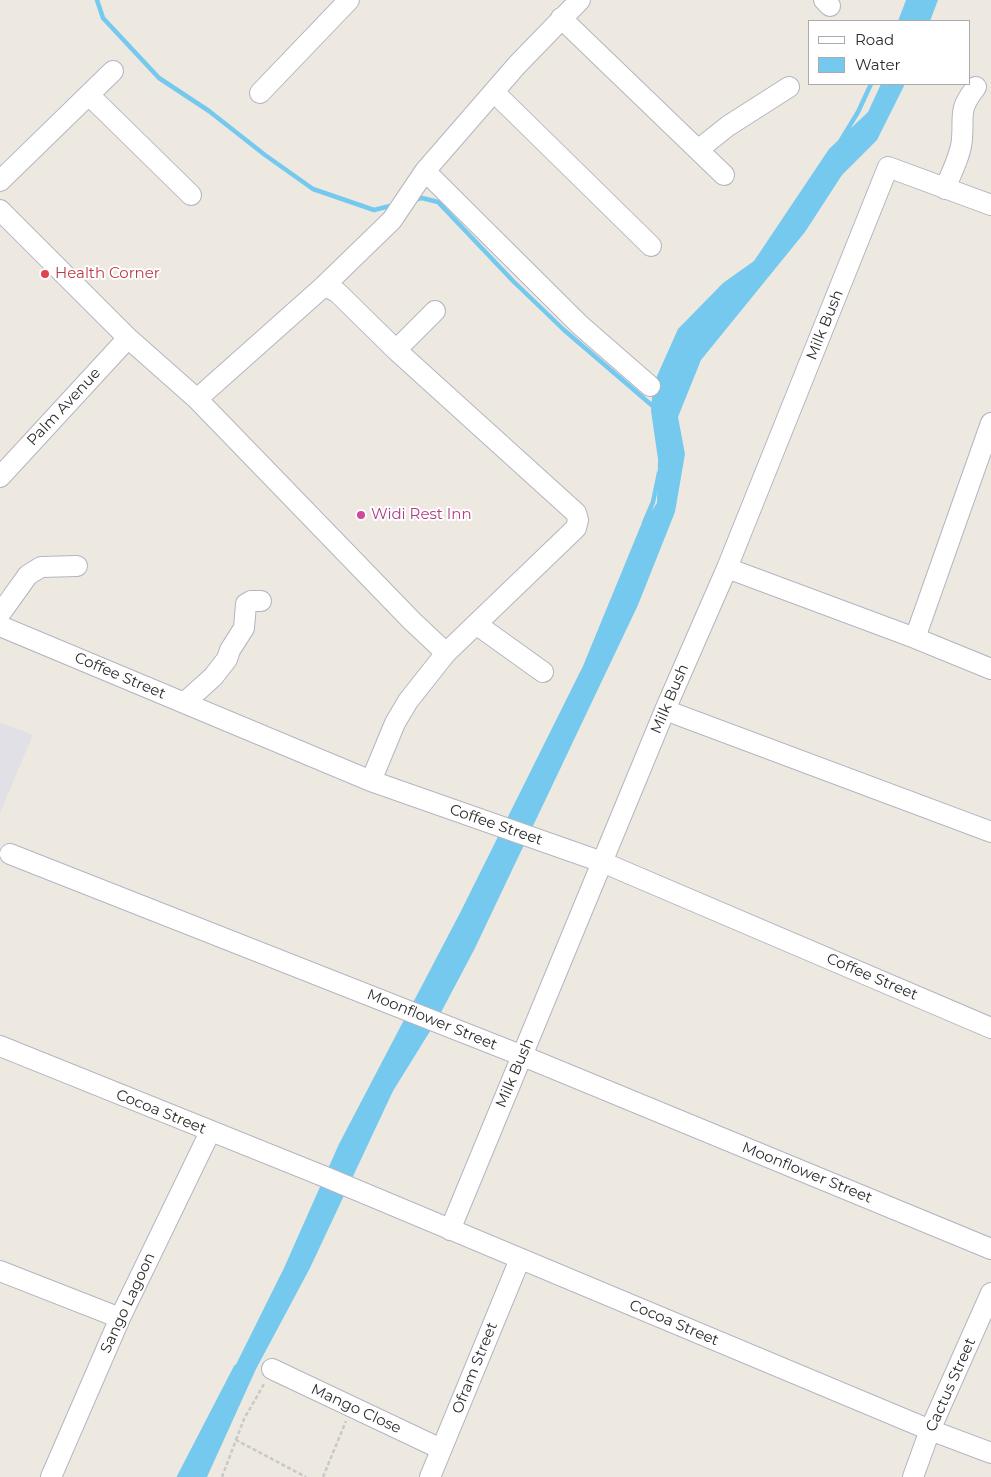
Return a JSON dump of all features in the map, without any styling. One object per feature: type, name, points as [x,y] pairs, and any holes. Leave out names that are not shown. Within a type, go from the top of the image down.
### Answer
[{"type":"street","points":[[260,93],[349,0]]},
{"type":"street","points":[[197,399],[324,286],[392,220],[425,171],[561,18],[580,0]]},
{"type":"street","points":[[561,18],[724,175]]},
{"type":"street","points":[[0,181],[113,71]]},
{"type":"street","points":[[699,149],[728,126],[789,87]]},
{"type":"street","points":[[976,87],[963,107],[961,117],[962,140],[945,188],[991,206]]},
{"type":"street","points":[[494,92],[651,246]]},
{"type":"street","points":[[89,95],[191,195]]},
{"type":"street","name":"Milk Bush","points":[[450,1230],[665,710],[727,568],[888,167],[945,188]]},
{"type":"street","points":[[425,171],[580,325],[650,386]]},
{"type":"street","points":[[0,210],[128,338],[197,399],[412,621],[446,653]]},
{"type":"street","points":[[324,286],[337,292],[396,350],[576,513],[578,520],[576,528],[446,653],[408,701],[395,724],[371,781]]},
{"type":"street","points":[[396,350],[435,311]]},
{"type":"street","name":"Palm Avenue","points":[[3,468],[128,338]]},
{"type":"street","points":[[915,638],[991,423]]},
{"type":"street","points":[[0,614],[28,575],[40,567],[77,566]]},
{"type":"street","points":[[727,568],[915,638],[991,669]]},
{"type":"street","points":[[184,703],[213,676],[227,659],[230,650],[244,628],[246,604],[251,601],[261,601]]},
{"type":"street","points":[[476,624],[543,672]]},
{"type":"street","name":"Coffee Street","points":[[0,626],[371,781],[602,862],[991,1028]]},
{"type":"street","points":[[665,710],[991,832]]},
{"type":"street","name":"Moonflower Street","points":[[10,854],[266,957],[388,1002],[523,1056],[991,1249]]},
{"type":"street","name":"Cocoa Street","points":[[0,1046],[323,1176],[357,1192],[930,1430],[991,1453]]},
{"type":"street","name":"Sango Lagoon","points":[[51,1477],[120,1318],[210,1132]]},
{"type":"street","name":"Ofram Street","points":[[430,1477],[520,1259]]},
{"type":"street","points":[[0,1271],[120,1318]]},
{"type":"street","name":"Cactus Street","points":[[913,1477],[930,1430],[991,1293]]},
{"type":"street","name":"Mango Close","points":[[272,1369],[441,1449]]},
{"type":"path","points":[[222,1477],[244,1418],[272,1369]]},
{"type":"path","points":[[323,1477],[351,1408]]},
{"type":"path","points":[[236,1440],[306,1477]]},
{"type":"shaded area","points":[[0,722],[33,735],[0,813]]},
{"type":"water","points":[[906,0],[938,0],[930,20],[898,20]]},
{"type":"water","points":[[881,85],[904,85],[877,140],[842,175],[805,232],[701,360],[678,417],[685,454],[675,512],[638,605],[475,948],[437,1020],[393,1091],[310,1268],[256,1369],[207,1477],[180,1477],[284,1268],[339,1144],[461,911],[583,666],[641,525],[657,503],[658,459],[651,411],[653,385],[678,329],[723,283],[754,261],[829,149],[868,112]]},
{"type":"waterway","points":[[97,0],[103,18],[159,78],[209,111],[265,155],[313,189],[374,210],[394,205]]},
{"type":"waterway","points":[[841,140],[858,112],[871,85]]},
{"type":"waterway","points":[[413,200],[422,198],[438,202],[513,281],[564,330],[655,408]]},
{"type":"waterway","points":[[644,523],[653,502],[659,473]]},
{"type":"waterway","points":[[179,1477],[236,1367]]},
{"type":"place","name":"Health Corner","points":[[45,274]]},
{"type":"place","name":"Widi Rest Inn","points":[[361,515]]}]
